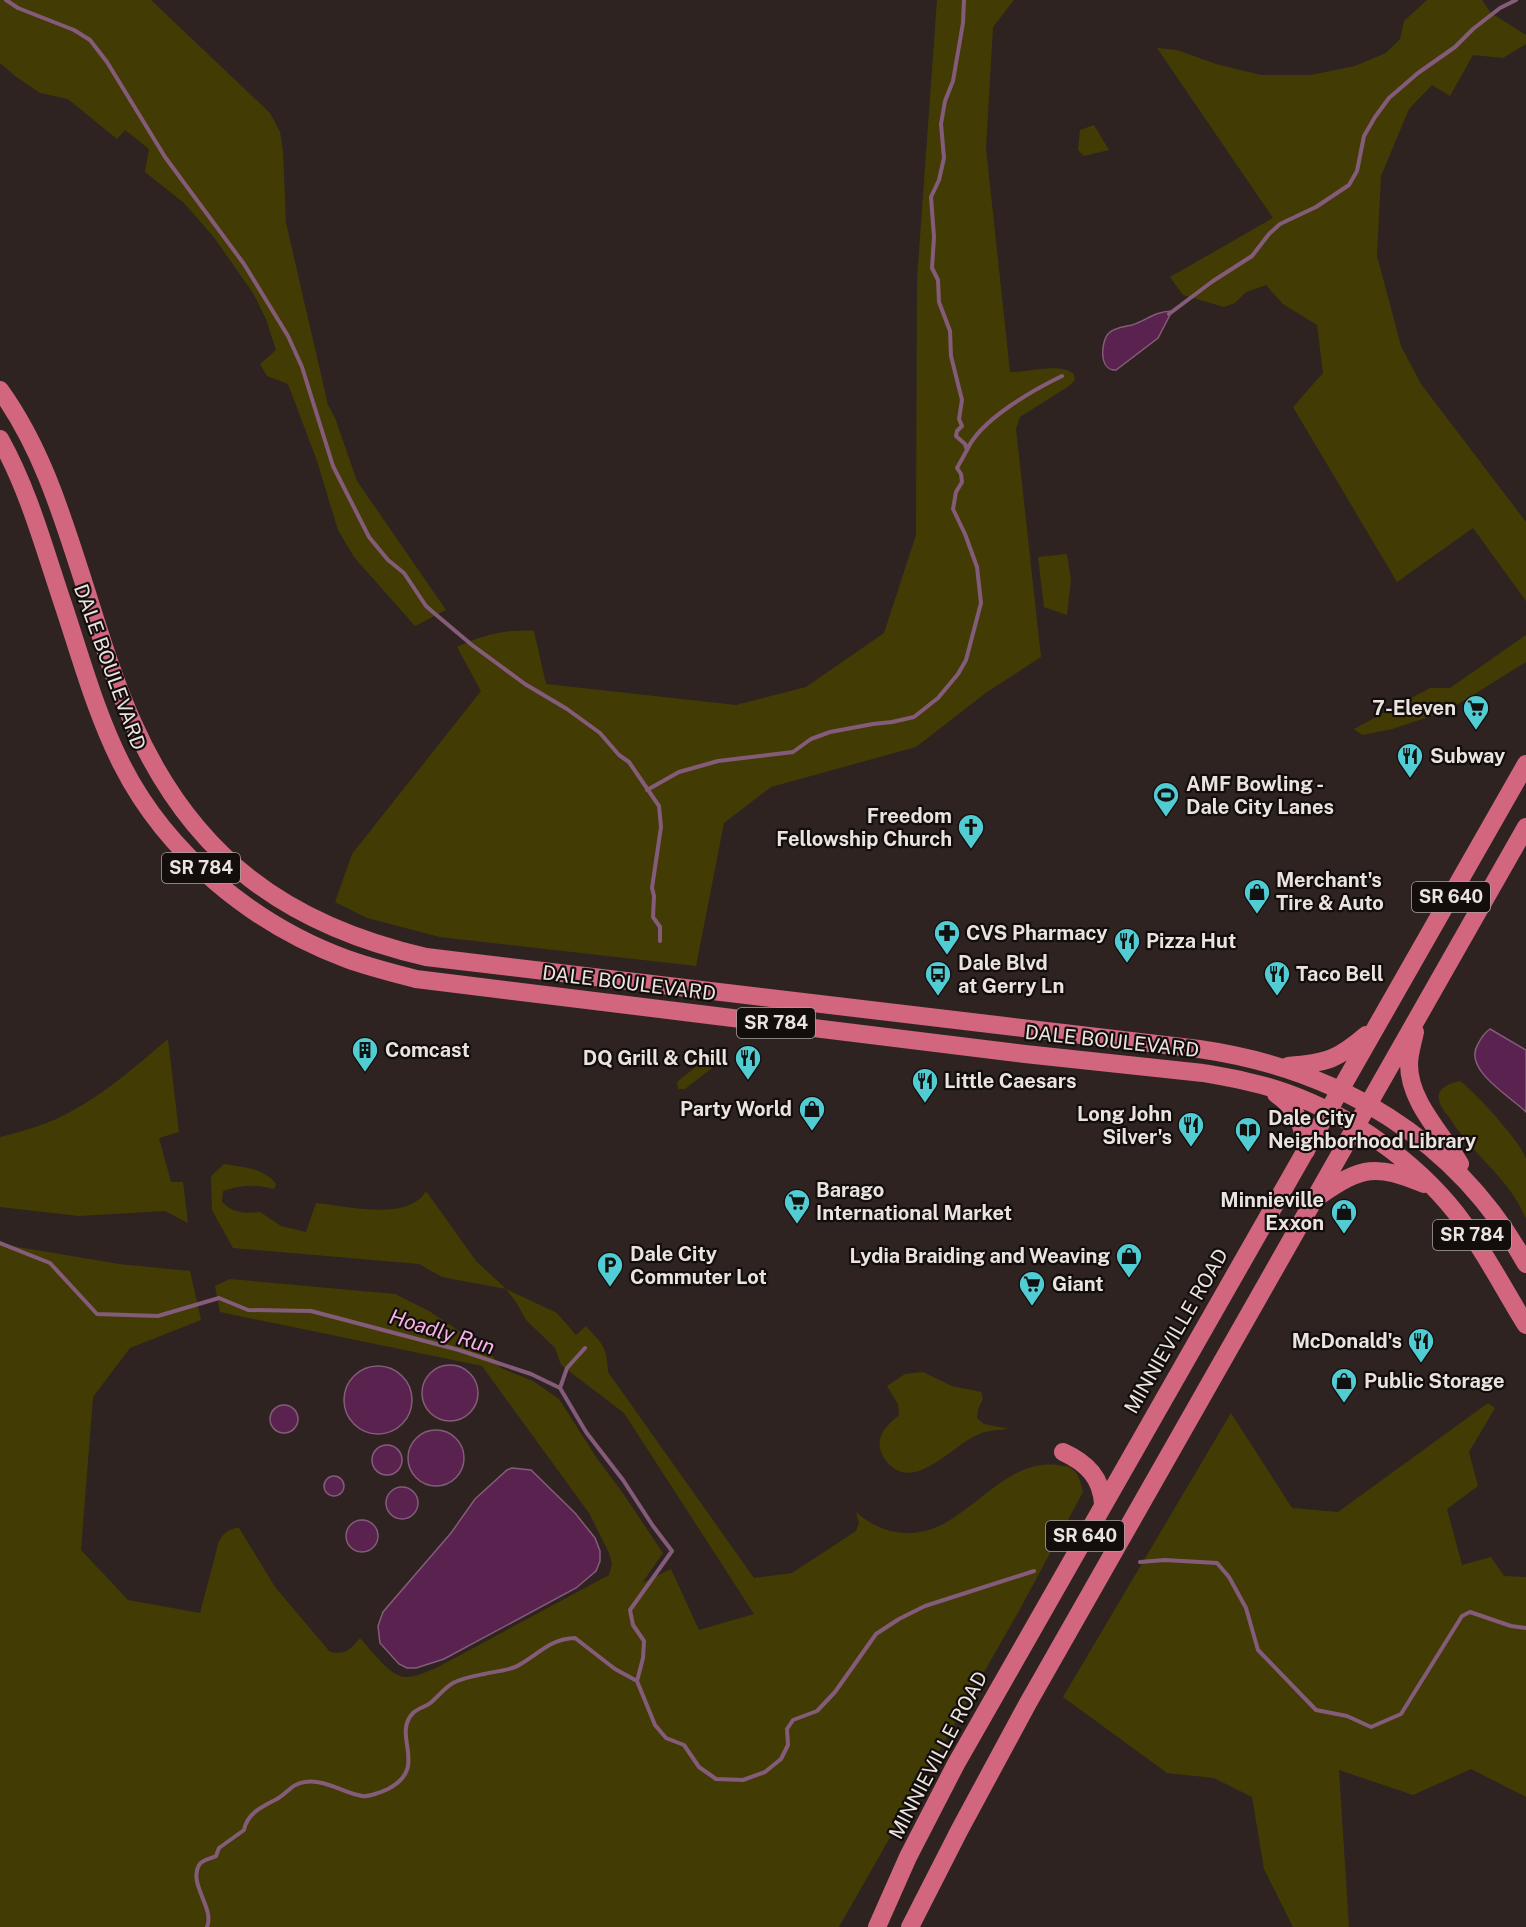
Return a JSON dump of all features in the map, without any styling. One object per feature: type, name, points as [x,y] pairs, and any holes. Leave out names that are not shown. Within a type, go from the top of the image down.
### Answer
[{"type":"main road","name":"DALE BOULEVARD","points":[[0,390],[42,463],[64,521],[121,695],[158,772],[184,812],[227,860],[279,900],[313,919],[376,945],[426,957],[1199,1049],[1260,1060],[1341,1090],[1393,1118],[1421,1138],[1472,1187],[1502,1224],[1526,1264]]},
{"type":"main road","name":"DALE BOULEVARD","points":[[0,439],[26,492],[108,736],[140,796],[165,832],[209,876],[256,912],[307,942],[371,967],[426,981],[1025,1054],[1203,1073],[1262,1085],[1295,1096],[1328,1112],[1410,1166],[1434,1188],[1472,1235],[1526,1325]]},
{"type":"main road","name":"MINNIEVILLE ROAD","points":[[877,1927],[908,1857],[956,1764],[1526,764]]},
{"type":"main road","name":"SR 640","points":[[910,1927],[1028,1703],[1524,831]]},
{"type":"main road","points":[[1420,1012],[1409,1060],[1412,1082],[1422,1105],[1459,1161],[1472,1187]]},
{"type":"main road","points":[[1280,1066],[1310,1064],[1335,1058],[1375,1029]]},
{"type":"main road","points":[[1262,1085],[1287,1102],[1296,1114],[1304,1135],[1306,1151]]},
{"type":"main road","points":[[1315,1199],[1351,1176],[1371,1170],[1394,1173],[1434,1188]]},
{"type":"main road","points":[[1063,1452],[1081,1461],[1093,1473],[1100,1485],[1103,1505]]},
{"type":"shaded area","points":[[0,0],[151,0],[270,113],[280,132],[286,223],[328,405],[335,418],[357,481],[446,610],[415,626],[354,557],[338,530],[317,461],[288,384],[267,376],[260,364],[276,350],[266,319],[253,293],[213,236],[184,203],[145,172],[149,149],[125,130],[117,139],[68,99],[40,93],[0,63]]},
{"type":"shaded area","points":[[937,0],[1014,0],[993,27],[986,148],[1010,372],[1052,368],[1074,374],[1075,380],[1020,417],[1016,429],[1041,657],[987,692],[916,747],[771,787],[724,823],[696,966],[440,937],[367,918],[335,902],[352,854],[481,691],[457,647],[495,634],[534,631],[546,684],[736,705],[806,687],[884,633],[916,535],[917,279]]},
{"type":"shaded area","points":[[1427,0],[1482,0],[1491,13],[1526,35],[1526,44],[1503,58],[1473,55],[1450,96],[1432,85],[1409,109],[1381,176],[1377,256],[1401,346],[1421,384],[1526,522],[1526,601],[1473,528],[1397,582],[1293,407],[1323,373],[1317,325],[1283,304],[1266,285],[1246,292],[1235,303],[1224,307],[1183,295],[1170,277],[1273,218],[1157,48],[1177,50],[1216,64],[1261,75],[1311,75],[1355,66],[1386,53],[1400,39],[1404,21]]},
{"type":"shaded area","points":[[1094,125],[1109,150],[1084,156],[1078,150],[1080,130]]},
{"type":"shaded area","points":[[1172,311],[1158,338],[1116,370],[1106,366],[1103,348],[1106,337],[1111,331],[1132,325],[1150,316]]},
{"type":"shaded area","points":[[1067,554],[1071,579],[1067,615],[1044,607],[1038,557]]},
{"type":"shaded area","points":[[1526,635],[1526,662],[1447,711],[1392,729],[1362,735],[1354,729],[1430,688],[1450,688]]},
{"type":"shaded area","points":[[1490,1029],[1526,1050],[1526,1112],[1490,1081],[1476,1063],[1475,1053],[1478,1044]]},
{"type":"shaded area","points":[[168,1039],[179,1132],[159,1138],[171,1182],[183,1182],[188,1223],[165,1211],[79,1216],[0,1207],[0,1137],[45,1124],[83,1104],[121,1078]]},
{"type":"shaded area","points":[[704,1060],[711,1062],[712,1068],[685,1089],[678,1089],[677,1082]]},
{"type":"shaded area","points":[[1460,1081],[1497,1118],[1523,1152],[1526,1159],[1526,1219],[1511,1192],[1460,1133],[1441,1105],[1439,1096],[1442,1089]]},
{"type":"shaded area","points":[[224,1164],[259,1171],[276,1184],[274,1189],[248,1186],[223,1191],[222,1202],[226,1206],[240,1212],[260,1212],[281,1226],[306,1232],[316,1203],[360,1209],[391,1209],[417,1201],[426,1191],[476,1261],[506,1289],[442,1277],[419,1264],[233,1248],[212,1210],[211,1176]]},
{"type":"shaded area","points":[[0,1244],[119,1264],[190,1271],[201,1320],[130,1348],[93,1397],[81,1550],[128,1600],[200,1613],[219,1541],[227,1532],[239,1528],[275,1587],[330,1652],[347,1651],[360,1638],[387,1668],[406,1677],[438,1667],[609,1575],[612,1564],[609,1553],[589,1513],[482,1366],[220,1312],[215,1286],[230,1279],[395,1294],[429,1311],[489,1351],[501,1368],[533,1381],[559,1399],[663,1553],[642,1583],[671,1569],[699,1630],[754,1614],[624,1413],[561,1365],[555,1348],[526,1320],[506,1289],[557,1313],[576,1335],[586,1326],[605,1351],[608,1372],[754,1578],[792,1573],[856,1531],[859,1523],[856,1512],[872,1524],[890,1531],[919,1532],[946,1523],[1009,1477],[1026,1469],[1043,1465],[1067,1466],[1078,1476],[1083,1492],[1020,1609],[839,1927],[0,1927]]},
{"type":"shaded area","points":[[450,1365],[461,1367],[470,1373],[476,1382],[478,1393],[476,1404],[470,1413],[461,1419],[450,1421],[439,1419],[430,1413],[424,1404],[422,1393],[424,1382],[430,1373],[439,1367]]},
{"type":"shaded area","points":[[385,1366],[397,1372],[406,1381],[412,1393],[410,1413],[402,1424],[385,1434],[371,1434],[354,1424],[346,1413],[344,1393],[354,1376],[365,1368]]},
{"type":"shaded area","points":[[923,1372],[952,1386],[981,1392],[983,1398],[977,1418],[984,1424],[1009,1429],[977,1435],[919,1471],[906,1473],[895,1469],[884,1458],[880,1445],[885,1429],[899,1415],[898,1404],[887,1386],[905,1374]]},
{"type":"shaded area","points":[[1488,1403],[1495,1408],[1469,1452],[1478,1486],[1447,1509],[1462,1565],[1491,1557],[1504,1576],[1526,1577],[1526,1797],[1471,1769],[1413,1795],[1339,1770],[1349,1927],[1293,1927],[1264,1869],[1252,1797],[1214,1778],[1167,1773],[1063,1697],[1231,1413],[1292,1508],[1338,1512]]},
{"type":"shaded area","points":[[284,1405],[294,1409],[298,1419],[294,1429],[284,1433],[274,1429],[270,1419],[274,1409]]},
{"type":"shaded area","points":[[431,1430],[441,1430],[456,1438],[462,1447],[464,1458],[462,1469],[456,1478],[441,1486],[431,1486],[420,1481],[413,1474],[408,1463],[408,1453],[413,1442],[420,1435]]},
{"type":"shaded area","points":[[387,1445],[398,1449],[402,1460],[398,1471],[387,1475],[376,1471],[372,1460],[376,1449]]},
{"type":"shaded area","points":[[512,1468],[531,1470],[575,1513],[595,1538],[600,1551],[600,1561],[596,1571],[576,1588],[444,1659],[416,1668],[407,1668],[399,1664],[380,1643],[378,1626],[383,1612],[451,1533],[475,1499]]},
{"type":"shaded area","points":[[334,1476],[341,1479],[344,1486],[341,1493],[334,1496],[327,1493],[324,1486],[327,1479]]},
{"type":"shaded area","points":[[402,1487],[413,1492],[418,1503],[413,1514],[402,1519],[391,1514],[386,1503],[391,1492]]},
{"type":"shaded area","points":[[362,1520],[373,1525],[378,1536],[373,1547],[362,1552],[351,1547],[346,1536],[351,1525]]},
{"type":"waterway","points":[[6,0],[18,8],[74,30],[90,40],[107,62],[165,157],[244,264],[288,336],[302,367],[333,466],[369,537],[388,560],[404,573],[426,606],[434,613],[472,645],[525,684],[567,709],[600,733],[619,755],[629,762],[659,806],[661,827],[652,888],[653,917],[660,927],[660,941]]},
{"type":"waterway","points":[[647,790],[679,772],[718,761],[793,752],[811,739],[830,732],[914,717],[938,698],[958,674],[966,660],[981,603],[977,567],[953,509],[956,492],[962,482],[957,468],[967,450],[965,444],[956,436],[962,426],[959,419],[962,400],[951,356],[950,331],[939,302],[938,280],[932,268],[934,237],[931,197],[939,180],[944,158],[941,124],[945,101],[953,81],[963,23],[964,0]]},
{"type":"waterway","points":[[1169,314],[1213,281],[1252,256],[1280,224],[1316,207],[1349,185],[1357,171],[1364,136],[1389,98],[1418,73],[1455,47],[1473,29],[1500,8],[1516,0]]},
{"type":"waterway","points":[[967,450],[983,428],[995,417],[1037,389],[1062,376]]},
{"type":"waterway","name":"Hoadly Run","points":[[0,1243],[50,1263],[97,1314],[158,1316],[219,1298],[248,1310],[311,1311],[459,1350],[531,1374],[560,1388],[586,1432],[623,1480],[672,1551],[630,1610],[633,1625],[644,1641],[643,1658],[637,1681]]},
{"type":"waterway","points":[[560,1388],[567,1368],[585,1348]]},
{"type":"waterway","points":[[1140,1562],[1165,1560],[1217,1563],[1229,1577],[1246,1608],[1258,1650],[1316,1710],[1347,1716],[1371,1727],[1401,1714],[1462,1616],[1470,1612],[1511,1626],[1526,1628]]},
{"type":"waterway","points":[[207,1927],[208,1912],[197,1880],[197,1872],[201,1863],[216,1856],[219,1848],[244,1830],[248,1820],[255,1812],[300,1783],[320,1782],[365,1796],[385,1790],[400,1780],[407,1771],[409,1761],[407,1722],[413,1713],[429,1704],[457,1681],[511,1669],[552,1644],[575,1638],[615,1669],[637,1681],[655,1725],[666,1738],[684,1745],[699,1767],[716,1779],[743,1780],[765,1772],[781,1759],[788,1745],[787,1729],[793,1720],[817,1711],[835,1692],[876,1634],[925,1606],[1034,1571]]},
{"type":"place","name":"7-Eleven","points":[[1476,731]]},
{"type":"place","name":"Subway","points":[[1410,779]]},
{"type":"place","name":"AMF Bowling - Dale City Lanes","points":[[1166,818]]},
{"type":"place","name":"Freedom Fellowship Church","points":[[971,850]]},
{"type":"place","name":"Merchant's Tire & Auto","points":[[1257,915]]},
{"type":"place","name":"CVS Pharmacy","points":[[947,956]]},
{"type":"place","name":"Pizza Hut","points":[[1127,964]]},
{"type":"place","name":"Dale Blvd at Gerry Ln","points":[[938,997]]},
{"type":"place","name":"Taco Bell","points":[[1277,997]]},
{"type":"place","name":"Comcast","points":[[365,1073]]},
{"type":"place","name":"DQ Grill & Chill","points":[[748,1081]]},
{"type":"place","name":"Little Caesars","points":[[925,1104]]},
{"type":"place","name":"Party World","points":[[812,1132]]},
{"type":"place","name":"Long John Silver's","points":[[1191,1148]]},
{"type":"place","name":"Dale City Neighborhood Library","points":[[1248,1153]]},
{"type":"place","name":"Barago International Market","points":[[797,1225]]},
{"type":"place","name":"Minnieville Exxon","points":[[1344,1235]]},
{"type":"place","name":"Lydia Braiding and Weaving","points":[[1129,1279]]},
{"type":"place","name":"Dale City Commuter Lot","points":[[610,1288]]},
{"type":"place","name":"Giant","points":[[1032,1307]]},
{"type":"place","name":"McDonald's","points":[[1421,1364]]},
{"type":"place","name":"Public Storage","points":[[1344,1404]]}]
